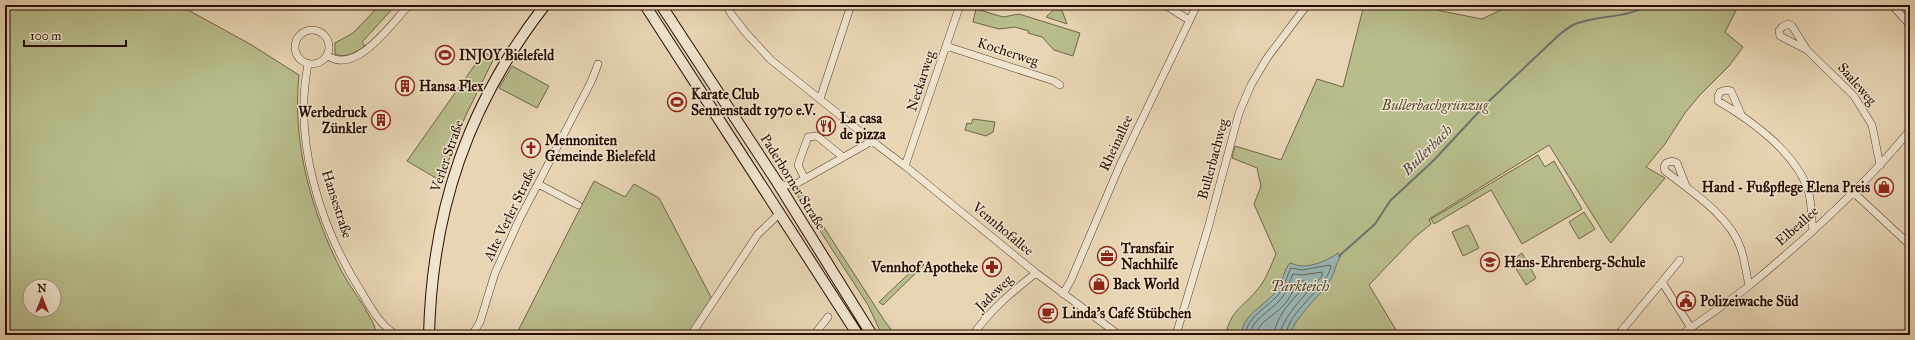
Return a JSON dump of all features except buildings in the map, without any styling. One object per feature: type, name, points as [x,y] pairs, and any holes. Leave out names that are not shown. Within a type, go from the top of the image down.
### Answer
[{"type":"main road","name":"Verler Straße","points":[[429,335],[436,251],[444,211],[458,162],[485,98],[497,74],[522,35],[545,5]]},
{"type":"main road","name":"Paderborner Straße","points":[[645,5],[858,335]]},
{"type":"main road","name":"Paderborner Straße","points":[[661,5],[777,182],[872,335]]},
{"type":"street","points":[[327,56],[342,61],[361,55],[409,5]]},
{"type":"street","name":"Vennhofallee","points":[[726,5],[746,33],[771,60],[872,141],[906,166],[1036,273],[1119,335]]},
{"type":"street","points":[[820,99],[851,5]]},
{"type":"street","name":"Neckarweg","points":[[906,166],[960,5]]},
{"type":"street","points":[[1165,5],[1189,20]]},
{"type":"street","name":"Rheinallee","points":[[1063,294],[1071,280],[1120,165],[1197,5]]},
{"type":"street","name":"Bullerbachweg","points":[[1176,335],[1207,232],[1239,113],[1251,85],[1267,58],[1307,5]]},
{"type":"street","points":[[1892,5],[1910,25]]},
{"type":"street","points":[[314,30],[324,35],[329,45],[327,56],[317,63],[308,64],[299,58],[295,52],[296,41],[303,32],[314,30]]},
{"type":"street","name":"Kocherweg","points":[[946,46],[1054,81],[1060,85]]},
{"type":"street","name":"Saaleweg","points":[[1807,50],[1844,84],[1864,108],[1872,125],[1880,165]]},
{"type":"street","name":"Hansestraße","points":[[308,64],[304,94],[304,123],[309,157],[321,206],[336,244],[356,284],[382,323],[396,335]]},
{"type":"street","name":"Alte Verler Straße","points":[[472,335],[480,322],[491,286],[502,258],[538,184],[591,82],[598,64]]},
{"type":"street","points":[[1741,114],[1770,139],[1797,170],[1808,190],[1813,230]]},
{"type":"street","name":"Elbeallee","points":[[1681,335],[1749,285],[1813,230],[1880,165],[1910,130]]},
{"type":"street","points":[[805,179],[798,165],[808,137],[816,136],[842,157]]},
{"type":"street","points":[[777,182],[783,185],[794,186],[872,141]]},
{"type":"street","points":[[1900,142],[1910,142]]},
{"type":"street","points":[[538,184],[578,205]]},
{"type":"street","points":[[1686,186],[1711,208],[1735,238],[1740,248],[1749,285]]},
{"type":"street","points":[[1853,192],[1910,245]]},
{"type":"street","name":"Paderborner Straße","points":[[691,335],[758,234],[780,213]]},
{"type":"street","points":[[1618,335],[1680,260]]},
{"type":"street","name":"Jadeweg","points":[[973,335],[989,315],[1010,294],[1036,273]]},
{"type":"street","points":[[1662,282],[1690,328]]},
{"type":"street","points":[[814,335],[828,317]]},
{"type":"green space","points":[[5,5],[179,5],[250,44],[299,75],[298,126],[306,176],[313,201],[321,225],[342,272],[369,315],[378,335],[5,335]]},
{"type":"green space","points":[[380,5],[396,5],[362,42],[365,46],[347,55],[343,56],[335,54],[335,43],[353,33]]},
{"type":"green space","points":[[1060,5],[1067,24],[1046,17]]},
{"type":"green space","name":"Bullerbachgrünzug","points":[[1364,5],[1426,5],[1441,11],[1482,19],[1511,5],[1739,5],[1725,32],[1743,47],[1729,66],[1699,96],[1685,113],[1665,144],[1646,167],[1665,178],[1611,243],[1549,145],[1429,219],[1431,224],[1414,238],[1369,285],[1399,335],[1226,335],[1234,315],[1263,282],[1276,254],[1254,204],[1261,186],[1257,168],[1232,158],[1235,146],[1281,160],[1317,79],[1343,87]]},
{"type":"green space","points":[[976,9],[1003,17],[1019,14],[1080,33],[1073,56],[1054,50],[1042,37],[1028,33],[1029,31],[1015,27],[999,29],[973,22]]},
{"type":"green space","points":[[484,52],[494,58],[465,117],[441,181],[407,161]]},
{"type":"green space","points":[[512,66],[549,86],[537,108],[499,88]]},
{"type":"green space","name":"Karate Club Sennenstadt 1970 e.V.","points":[[677,95],[685,105],[674,110],[670,103]]},
{"type":"green space","points":[[973,119],[995,122],[993,132],[986,136],[965,130],[967,123],[971,124]]},
{"type":"green space","points":[[1538,155],[1545,167],[1554,161],[1582,209],[1522,244],[1491,190],[1434,224],[1431,219]]},
{"type":"green space","points":[[594,181],[625,197],[634,184],[659,198],[712,299],[694,335],[524,335],[518,331]]},
{"type":"green space","points":[[801,192],[895,335],[882,335],[868,305],[797,195]]},
{"type":"green space","points":[[1584,212],[1595,229],[1579,239],[1569,222]]},
{"type":"green space","points":[[1468,225],[1479,248],[1463,256],[1452,232]]},
{"type":"green space","points":[[1522,253],[1536,278],[1526,285],[1515,267],[1515,258]]},
{"type":"green space","points":[[921,262],[924,265],[883,305],[879,302]]},
{"type":"water","name":"Parkteich","points":[[1338,253],[1341,256],[1337,262],[1331,279],[1297,320],[1289,335],[1241,335],[1243,327],[1251,314],[1269,299],[1279,286],[1290,263],[1300,266],[1312,265],[1326,260]]},
{"type":"waterway","name":"Bullerbach","points":[[1339,256],[1375,224],[1390,201],[1434,160],[1489,101],[1560,34],[1571,26],[1591,19],[1629,13],[1649,5]]},
{"type":"place","name":"INJOY Bielefeld","points":[[445,55]]},
{"type":"place","name":"Hansa Flex","points":[[405,86]]},
{"type":"place","name":"Karate Club Sennenstadt 1970 e.V.","points":[[677,102]]},
{"type":"place","name":"Werbedruck Zünkler","points":[[381,120]]},
{"type":"place","name":"La casa de pizza","points":[[826,126]]},
{"type":"place","name":"Mennoniten Gemeinde Bielefeld","points":[[531,148]]},
{"type":"place","name":"Hand - Fußpflege Elena Preis","points":[[1884,187]]},
{"type":"place","name":"Transfair Nachhilfe","points":[[1107,256]]},
{"type":"place","name":"Hans-Ehrenberg-Schule","points":[[1490,262]]},
{"type":"place","name":"Vennhof Apotheke","points":[[992,267]]},
{"type":"place","name":"Back World","points":[[1099,284]]},
{"type":"place","name":"Polizeiwache Süd","points":[[1686,301]]},
{"type":"place","name":"Linda's Café Stübchen","points":[[1048,313]]}]
